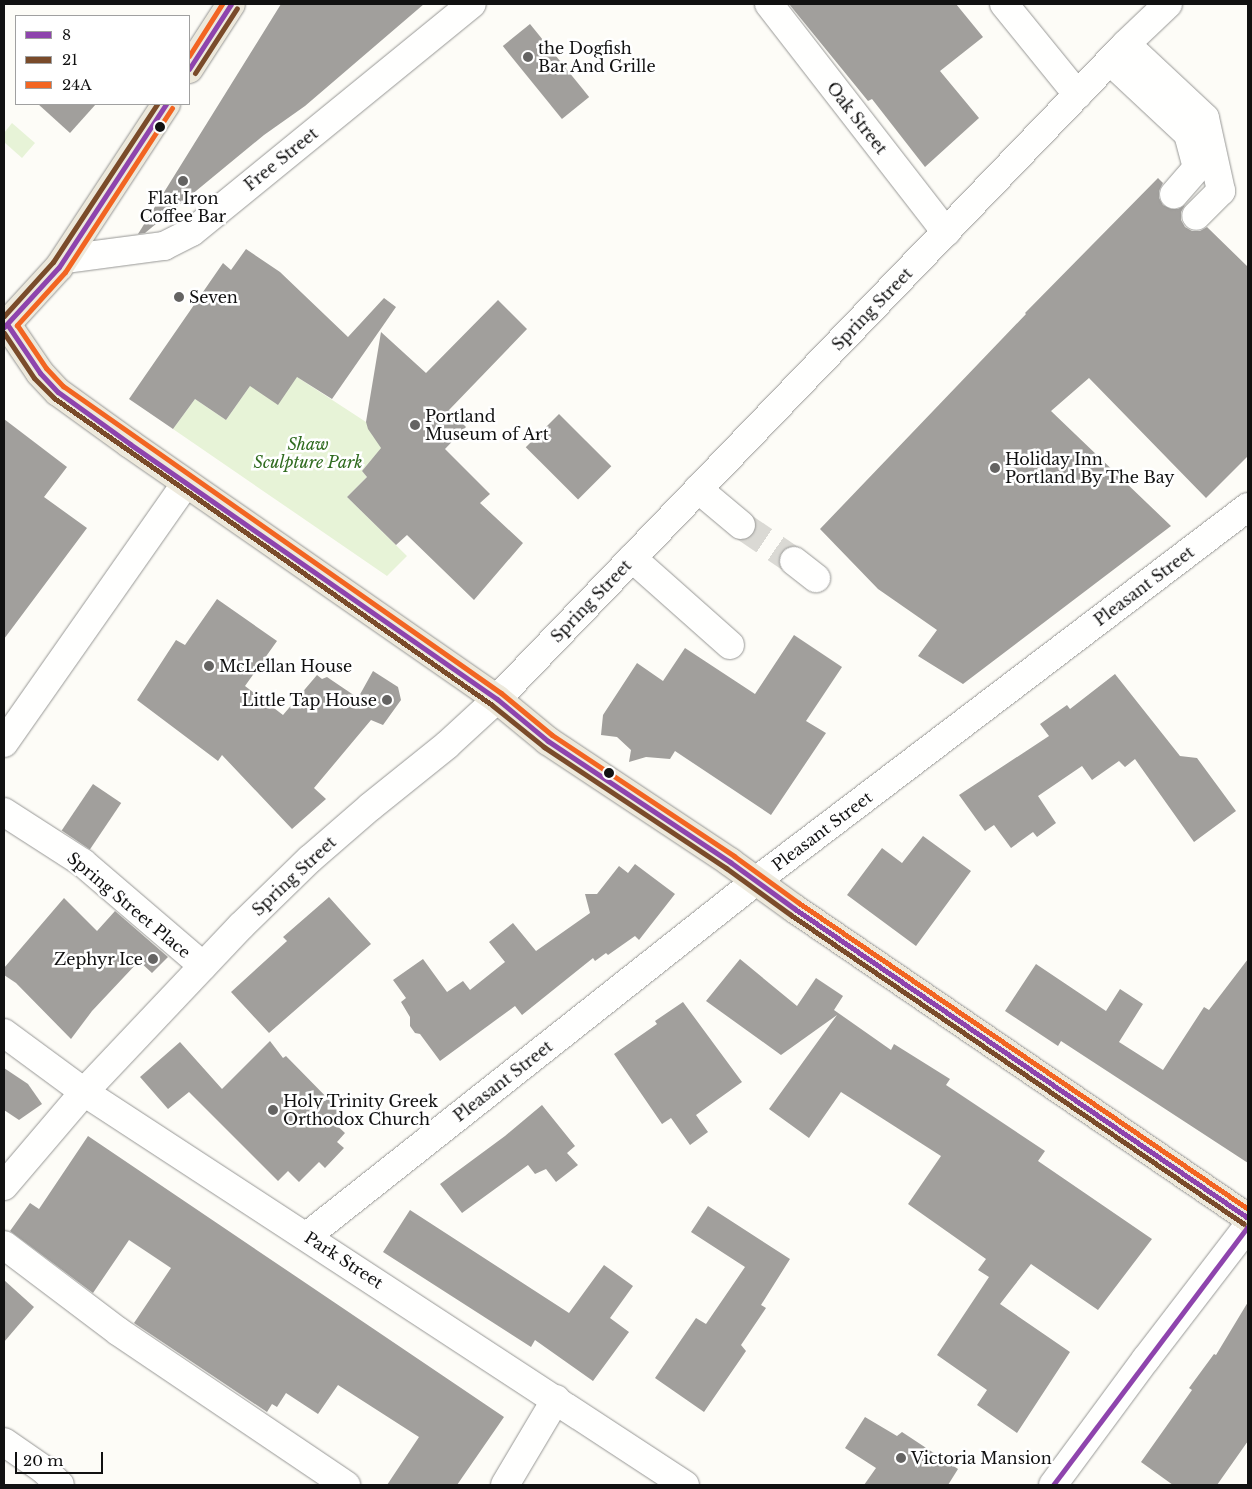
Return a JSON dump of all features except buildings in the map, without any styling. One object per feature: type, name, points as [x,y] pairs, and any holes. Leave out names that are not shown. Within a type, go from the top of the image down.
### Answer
[{"type":"main road","points":[[190,67],[231,4]]},
{"type":"main road","points":[[165,105],[65,259],[5,324],[40,373],[58,392],[497,699],[548,741],[1248,1218]]},
{"type":"street","name":"Free Street","points":[[65,259],[164,246],[192,232],[472,4]]},
{"type":"street","name":"Oak Street","points":[[769,4],[946,232]]},
{"type":"street","points":[[1004,4],[1078,95]]},
{"type":"street","name":"Spring Street","points":[[4,1186],[84,1092],[203,966],[310,859],[370,807],[448,745],[497,699],[1118,52],[1168,4]]},
{"type":"street","points":[[1118,52],[1188,134],[1197,168],[1174,194]]},
{"type":"street","points":[[1118,52],[1205,118],[1221,190],[1196,216]]},
{"type":"street","points":[[4,743],[186,483]]},
{"type":"street","points":[[698,490],[741,525]]},
{"type":"street","name":"Pleasant Street","points":[[307,1236],[756,881],[1248,507]]},
{"type":"street","points":[[632,558],[730,645]]},
{"type":"street","points":[[794,561],[816,578]]},
{"type":"street","name":"Spring Street Place","points":[[4,812],[83,863],[203,966]]},
{"type":"street","name":"Park Street","points":[[4,1033],[84,1092],[307,1236],[685,1485]]},
{"type":"street","points":[[1053,1485],[1248,1226]]},
{"type":"street","points":[[4,1245],[118,1332],[346,1485]]},
{"type":"street","points":[[505,1485],[556,1399]]},
{"type":"street","points":[[4,1442],[43,1469],[60,1485]]},
{"type":"green space","points":[[12,123],[35,143],[22,158],[4,142],[4,133]]},
{"type":"green space","name":"Shaw Sculpture Park","points":[[297,377],[366,422],[373,436],[379,440],[387,441],[362,471],[367,477],[347,497],[407,556],[387,576],[173,429],[195,399],[226,420],[250,386]]},
{"type":"tunnel","points":[[741,525],[794,561]]},
{"type":"transit line","name":"24A","points":[[190,54],[222,4]]},
{"type":"transit line","name":"8","points":[[190,67],[231,4]]},
{"type":"transit line","name":"21","points":[[195,73],[237,8]]},
{"type":"transit line","name":"21","points":[[4,316],[53,262],[156,105]]},
{"type":"transit line","name":"8","points":[[4,327],[59,267],[165,105]]},
{"type":"transit line","name":"24A","points":[[172,108],[65,272],[17,325],[46,368],[63,386],[501,693],[552,735],[734,856],[799,903],[1248,1209]]},
{"type":"transit line","name":"8","points":[[7,324],[40,373],[58,392],[130,444],[497,699],[548,741],[730,862],[795,909],[1248,1218]]},
{"type":"transit line","name":"21","points":[[4,333],[34,378],[54,398],[492,705],[544,747],[726,868],[791,915],[1244,1224]]},
{"type":"transit line","name":"8","points":[[1053,1485],[1248,1226]]},
{"type":"place","name":"the Dogfish Bar And Grille","points":[[528,57]]},
{"type":"place","name":"Flat Iron Coffee Bar","points":[[183,181]]},
{"type":"place","name":"Seven","points":[[179,297]]},
{"type":"place","name":"Portland Museum of Art","points":[[415,425]]},
{"type":"place","name":"Holiday Inn Portland By The Bay","points":[[995,468]]},
{"type":"place","name":"McLellan House","points":[[209,666]]},
{"type":"place","name":"Little Tap House","points":[[387,700]]},
{"type":"place","name":"Zephyr Ice","points":[[153,959]]},
{"type":"place","name":"Holy Trinity Greek Orthodox Church","points":[[273,1110]]},
{"type":"place","name":"Victoria Mansion","points":[[901,1458]]}]
